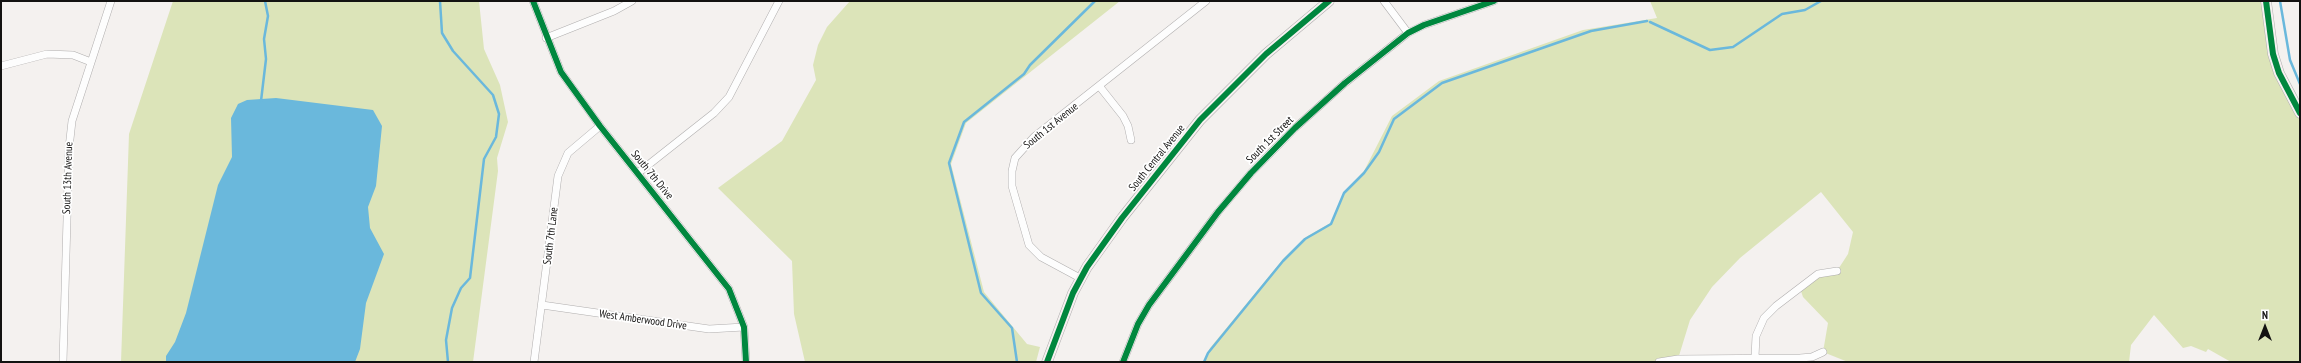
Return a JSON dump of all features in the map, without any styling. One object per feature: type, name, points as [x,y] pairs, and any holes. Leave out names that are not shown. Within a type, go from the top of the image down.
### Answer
[{"type":"street","name":"South 13th Avenue","points":[[63,362],[69,148],[72,121],[111,1]]},
{"type":"street","name":"South 7th Drive","points":[[533,1],[546,38],[561,72],[600,126],[728,289],[744,327],[746,362]]},
{"type":"street","points":[[546,38],[614,11],[632,1]]},
{"type":"street","points":[[638,173],[714,113],[728,97],[779,1]]},
{"type":"street","name":"South 1st Avenue","points":[[1080,278],[1042,257],[1029,245],[1012,186],[1012,171],[1015,158],[1030,141],[1100,87],[1206,1]]},
{"type":"street","name":"South Central Avenue","points":[[1046,362],[1065,310],[1080,278],[1122,218],[1200,120],[1266,54],[1329,1]]},
{"type":"street","points":[[1384,1],[1408,33]]},
{"type":"street","name":"South 1st Street","points":[[1123,362],[1138,324],[1149,305],[1218,212],[1246,179],[1301,123],[1345,83],[1408,33],[1424,25],[1494,1]]},
{"type":"street","points":[[2266,1],[2272,54],[2279,73],[2300,113]]},
{"type":"street","points":[[1,66],[47,54],[73,55],[91,62]]},
{"type":"street","points":[[1100,87],[1123,116],[1128,126],[1131,140]]},
{"type":"street","name":"South 7th Lane","points":[[534,362],[558,176],[568,153],[600,126]]},
{"type":"street","points":[[1755,357],[1756,336],[1764,318],[1818,274],[1837,271]]},
{"type":"street","name":"West Amberwood Drive","points":[[542,305],[709,329],[744,327]]},
{"type":"street","points":[[1659,362],[1678,359],[1755,357],[1800,358],[1812,357],[1823,352]]},
{"type":"green space","points":[[173,1],[479,1],[484,49],[500,85],[508,122],[497,158],[498,171],[473,362],[121,362],[129,134]]},
{"type":"green space","points":[[850,1],[1120,1],[966,123],[951,164],[984,292],[1027,344],[1040,347],[1036,362],[805,362],[794,314],[792,261],[718,188],[782,141],[816,80],[813,65],[818,45],[827,27]]},
{"type":"green space","points":[[1650,1],[2266,1],[2269,38],[2300,113],[2300,362],[2231,362],[2208,349],[2206,352],[2191,346],[2183,348],[2154,315],[2131,345],[2129,362],[1848,362],[1823,352],[1828,323],[1803,297],[1800,288],[1818,274],[1837,271],[1848,254],[1853,232],[1821,192],[1740,258],[1712,287],[1690,320],[1678,359],[1659,362],[1204,362],[1210,348],[1284,258],[1306,237],[1332,222],[1344,192],[1364,171],[1392,116],[1439,81],[1583,30],[1657,18]]},
{"type":"water","points":[[276,98],[373,110],[382,126],[376,186],[368,207],[370,228],[384,254],[366,303],[360,349],[355,362],[166,362],[166,356],[175,342],[186,313],[218,185],[232,157],[231,118],[238,104],[247,100]]},
{"type":"waterway","points":[[261,101],[266,59],[264,39],[268,16],[265,1]]},
{"type":"waterway","points":[[440,1],[442,33],[453,51],[493,95],[499,114],[496,137],[484,159],[470,278],[461,288],[452,308],[446,340],[448,362]]},
{"type":"waterway","points":[[1017,362],[1012,328],[981,293],[949,163],[964,122],[1024,74],[1030,65],[1095,1]]},
{"type":"waterway","points":[[1650,22],[1710,50],[1733,47],[1782,14],[1805,10],[1821,1]]},
{"type":"waterway","points":[[2280,1],[2290,60],[2300,84]]},
{"type":"waterway","points":[[1204,362],[1208,353],[1283,261],[1305,239],[1331,224],[1344,193],[1364,173],[1379,152],[1394,119],[1442,83],[1591,31],[1647,21]]},
{"type":"cycle path","points":[[533,1],[561,72],[600,126],[729,289],[744,327],[746,362]]},
{"type":"cycle path","points":[[1047,362],[1073,293],[1087,267],[1122,218],[1200,120],[1266,54],[1329,1]]},
{"type":"cycle path","points":[[1123,362],[1138,324],[1149,305],[1218,212],[1251,173],[1295,128],[1345,83],[1408,33],[1424,25],[1494,1]]},
{"type":"cycle path","points":[[2266,1],[2273,54],[2279,73],[2300,113]]}]
